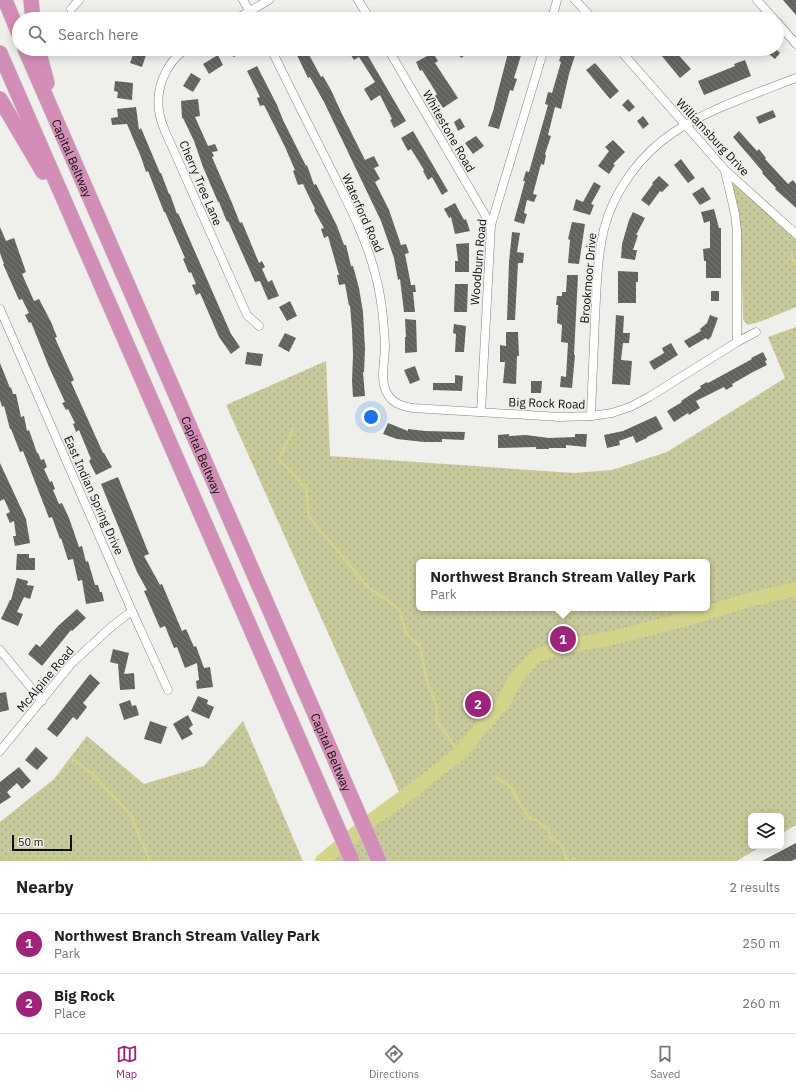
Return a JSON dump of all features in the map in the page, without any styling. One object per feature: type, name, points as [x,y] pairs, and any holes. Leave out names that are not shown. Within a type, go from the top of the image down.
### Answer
[{"type":"highway","points":[[6,0],[12,16]]},
{"type":"highway","points":[[31,0],[32,12]]},
{"type":"highway","name":"Capital Beltway","points":[[0,53],[352,861]]},
{"type":"highway","name":"Capital Beltway","points":[[28,56],[379,861]]},
{"type":"highway","points":[[40,56],[66,145]]},
{"type":"highway","points":[[0,99],[77,230]]},
{"type":"street","points":[[71,9],[79,0]]},
{"type":"street","points":[[243,0],[250,11],[269,0]]},
{"type":"street","points":[[358,0],[366,12]]},
{"type":"street","points":[[554,12],[558,0]]},
{"type":"street","points":[[575,0],[586,12]]},
{"type":"street","points":[[757,0],[768,12]]},
{"type":"street","points":[[784,30],[796,44]]},
{"type":"street","name":"Cherry Tree Lane","points":[[177,56],[168,68],[160,88],[158,102],[160,115],[168,137],[246,315],[258,326]]},
{"type":"street","name":"Waterford Road","points":[[274,56],[348,204],[369,251],[383,314],[385,347],[383,378],[384,386],[390,398]]},
{"type":"street","name":"Whitestone Road","points":[[393,56],[491,225]]},
{"type":"street","name":"Woodburn Road","points":[[481,412],[491,225],[542,56]]},
{"type":"street","name":"Williamsburg Drive","points":[[625,56],[725,170],[796,234]]},
{"type":"street","name":"Brookmoor Drive","points":[[591,416],[597,276],[600,250],[608,214],[618,193],[647,154],[672,133],[717,110],[796,78]]},
{"type":"street","points":[[725,170],[735,214],[737,231],[737,342]]},
{"type":"street","name":"East Indian Spring Drive","points":[[0,309],[168,690]]},
{"type":"street","name":"Big Rock Road","points":[[390,398],[396,403],[413,408],[560,417],[591,416],[612,413],[630,407],[649,397],[737,342],[756,332]]},
{"type":"street","name":"McAlpine Road","points":[[0,751],[71,664],[111,627],[132,611]]},
{"type":"street","points":[[0,650],[42,701]]},
{"type":"green space","points":[[736,182],[775,221],[796,239],[796,307],[748,325],[743,320],[741,235],[725,191]]},
{"type":"green space","points":[[796,327],[796,825],[784,832],[784,813],[748,813],[748,849],[757,849],[737,861],[315,861],[405,805],[226,405],[326,361],[330,456],[574,473],[612,470],[667,452],[785,378],[768,337]]},
{"type":"green space","points":[[243,721],[303,861],[0,861],[0,822],[54,779],[87,736],[144,784],[204,766]]},
{"type":"building","points":[[783,0],[796,0],[796,15]]},
{"type":"building","points":[[132,56],[146,56],[142,67],[130,63]]},
{"type":"building","points":[[218,56],[223,65],[209,74],[203,64]]},
{"type":"building","points":[[297,56],[310,56],[321,77],[323,76],[331,90],[365,160],[374,156],[379,166],[374,168],[380,179],[375,182],[389,210],[401,245],[406,244],[409,253],[405,254],[411,285],[415,285],[416,292],[413,292],[415,312],[404,312],[400,279],[398,280],[394,258],[381,221],[324,102],[310,77],[308,78]]},
{"type":"building","points":[[352,56],[368,56],[406,121],[394,128],[390,120],[392,119],[380,95],[371,101],[364,89],[375,82],[359,57],[354,60]]},
{"type":"building","points":[[427,56],[435,56],[438,61],[435,63],[458,98],[443,108],[435,96],[437,94],[422,70],[420,71],[416,62]]},
{"type":"building","points":[[507,56],[521,56],[514,78],[517,79],[513,91],[510,90],[499,129],[488,126]]},
{"type":"building","points":[[561,56],[575,56],[561,109],[555,107],[548,135],[551,136],[545,154],[544,165],[541,164],[533,194],[537,195],[534,202],[527,200],[524,213],[527,214],[524,224],[514,221],[525,181],[523,181],[526,171],[529,172],[548,105],[545,104],[548,92],[552,93],[561,62],[559,61]]},
{"type":"building","points":[[662,56],[679,56],[691,69],[680,78]]},
{"type":"building","points":[[745,60],[751,76],[704,95],[698,81],[735,66],[734,64]]},
{"type":"building","points":[[595,63],[619,91],[610,99],[586,70]]},
{"type":"building","points":[[257,66],[306,166],[307,165],[314,185],[316,184],[337,226],[344,245],[346,245],[351,266],[353,266],[363,312],[365,349],[363,372],[365,396],[353,397],[352,330],[350,305],[349,306],[345,284],[339,285],[337,275],[339,275],[328,236],[324,238],[321,229],[324,228],[314,210],[315,209],[303,184],[298,185],[293,171],[295,170],[285,147],[264,105],[260,106],[257,98],[260,97],[247,71]]},
{"type":"building","points":[[191,73],[201,79],[193,92],[183,86]]},
{"type":"building","points":[[115,81],[133,83],[132,100],[117,98],[118,92],[114,91]]},
{"type":"building","points":[[198,99],[200,116],[195,117],[208,146],[215,144],[218,151],[212,152],[214,156],[212,157],[259,263],[262,261],[265,267],[262,269],[268,282],[272,280],[279,296],[268,300],[260,281],[255,282],[218,202],[194,141],[182,118],[181,101]]},
{"type":"building","points":[[628,99],[635,107],[629,112],[622,105]]},
{"type":"building","points":[[136,107],[139,130],[141,128],[170,194],[177,214],[178,213],[231,334],[240,347],[231,354],[219,337],[200,293],[196,295],[192,285],[196,284],[191,272],[189,273],[183,259],[185,258],[164,212],[148,171],[146,172],[127,124],[112,125],[111,118],[118,117],[117,109]]},
{"type":"building","points":[[773,110],[776,117],[759,124],[756,117]]},
{"type":"building","points":[[643,116],[649,124],[643,129],[637,121]]},
{"type":"building","points":[[460,118],[465,127],[458,131],[454,122]]},
{"type":"building","points":[[413,131],[448,191],[442,195],[432,177],[428,180],[423,171],[424,170],[411,149],[408,151],[401,138]]},
{"type":"building","points":[[739,131],[757,151],[759,149],[766,158],[765,159],[788,184],[793,180],[796,184],[796,208],[775,189],[776,188],[733,137]]},
{"type":"building","points":[[476,136],[484,146],[473,154],[465,143]]},
{"type":"building","points":[[613,140],[625,152],[613,164],[615,165],[609,174],[598,166],[609,151],[605,147]]},
{"type":"building","points":[[681,159],[695,178],[688,183],[674,165]]},
{"type":"building","points":[[659,176],[669,185],[662,192],[660,191],[649,206],[641,200],[653,184],[652,183]]},
{"type":"building","points":[[594,182],[601,186],[591,204],[594,205],[590,215],[573,210],[576,199],[583,202]]},
{"type":"building","points":[[703,187],[711,199],[700,205],[692,194]]},
{"type":"building","points":[[455,203],[464,220],[466,219],[470,231],[455,234],[451,217],[449,218],[444,209]]},
{"type":"building","points":[[714,209],[719,228],[721,228],[721,278],[706,278],[706,261],[704,261],[703,249],[710,248],[710,221],[704,223],[701,212]]},
{"type":"building","points":[[633,212],[645,218],[636,235],[638,235],[633,250],[637,250],[635,260],[621,258],[622,244]]},
{"type":"building","points":[[572,222],[585,224],[579,264],[568,263],[570,240],[568,239]]},
{"type":"building","points":[[0,227],[6,241],[14,238],[26,272],[22,274],[34,301],[39,299],[51,322],[57,337],[55,338],[74,380],[71,382],[103,453],[112,467],[96,475],[89,461],[91,459],[79,430],[76,432],[73,424],[75,423],[68,409],[66,410],[62,403],[65,402],[31,322],[29,323],[25,315],[29,313],[22,299],[19,300],[3,264],[0,253]]},
{"type":"building","points":[[512,232],[520,233],[517,252],[524,253],[523,263],[518,263],[515,320],[507,320],[509,262]]},
{"type":"building","points":[[469,243],[469,272],[455,272],[455,261],[458,261],[456,244]]},
{"type":"building","points":[[618,271],[638,272],[638,282],[636,282],[636,303],[618,303]]},
{"type":"building","points":[[567,275],[578,275],[575,355],[572,388],[560,387],[561,376],[566,377],[568,343],[561,342],[562,325],[557,323],[558,305],[556,305],[557,296],[562,296],[562,292],[566,292]]},
{"type":"building","points":[[455,284],[468,284],[467,312],[454,312]]},
{"type":"building","points":[[711,291],[719,291],[719,301],[711,301]]},
{"type":"building","points":[[290,301],[297,316],[287,321],[279,307]]},
{"type":"building","points":[[616,315],[624,316],[623,333],[630,333],[629,343],[623,343],[621,360],[632,361],[630,385],[612,384]]},
{"type":"building","points":[[710,315],[718,318],[711,337],[708,340],[706,338],[689,348],[684,341],[701,331],[700,329],[707,323]]},
{"type":"building","points":[[405,319],[416,320],[417,352],[405,353]]},
{"type":"building","points":[[454,324],[466,326],[464,352],[455,352],[456,334],[453,333]]},
{"type":"building","points":[[506,332],[518,332],[519,356],[517,356],[516,384],[503,383],[505,362],[500,362],[500,345],[506,346]]},
{"type":"building","points":[[285,333],[296,338],[289,352],[278,346]]},
{"type":"building","points":[[671,343],[678,355],[654,370],[649,362],[664,353],[662,348]]},
{"type":"building","points":[[247,352],[263,354],[261,366],[245,364]]},
{"type":"building","points":[[763,352],[767,360],[765,361],[767,365],[732,384],[733,386],[726,390],[724,387],[696,401],[700,408],[689,415],[688,413],[674,422],[667,411],[701,388],[700,386]]},
{"type":"building","points":[[0,363],[13,394],[16,394],[21,417],[24,416],[27,431],[29,430],[41,460],[44,459],[47,467],[44,469],[50,482],[52,481],[55,489],[53,490],[59,504],[62,503],[69,518],[79,547],[82,546],[86,562],[88,561],[95,585],[98,585],[100,592],[102,592],[104,601],[86,604],[82,580],[78,581],[73,559],[68,560],[52,517],[49,518],[23,451],[20,452],[10,429],[4,406],[2,407],[0,400]]},
{"type":"building","points":[[415,366],[420,380],[410,384],[404,370]]},
{"type":"building","points":[[455,375],[463,376],[462,391],[433,390],[433,383],[455,383]]},
{"type":"building","points":[[531,381],[542,381],[541,393],[531,393]]},
{"type":"building","points":[[371,407],[381,419],[372,427],[362,414]]},
{"type":"building","points":[[656,416],[663,429],[636,443],[633,436],[619,441],[620,445],[607,448],[604,435],[623,431]]},
{"type":"building","points":[[388,423],[408,431],[408,429],[465,432],[464,440],[442,439],[442,442],[424,442],[397,439],[383,434]]},
{"type":"building","points":[[509,434],[509,436],[526,435],[549,438],[575,437],[575,434],[587,434],[586,447],[566,445],[566,448],[549,449],[536,449],[536,447],[498,448],[498,435]]},
{"type":"building","points":[[0,463],[26,519],[30,543],[15,546],[13,536],[16,536],[14,521],[10,523],[6,514],[10,512],[4,499],[0,501]]},
{"type":"building","points":[[118,477],[149,554],[144,556],[160,585],[162,584],[182,631],[186,629],[194,647],[196,646],[204,668],[210,667],[213,687],[197,689],[196,681],[199,680],[197,663],[185,668],[177,647],[174,648],[165,626],[160,628],[144,591],[147,590],[137,572],[101,484]]},
{"type":"building","points":[[17,554],[29,554],[29,558],[35,558],[35,570],[16,570]]},
{"type":"building","points":[[17,578],[28,581],[27,585],[34,586],[30,599],[24,597],[17,612],[23,614],[18,626],[1,619],[11,600]]},
{"type":"building","points":[[77,609],[86,618],[72,631],[71,630],[42,666],[28,654],[36,644],[40,647],[58,626]]},
{"type":"building","points":[[113,649],[129,653],[124,674],[134,673],[135,689],[120,690],[118,664],[110,662]]},
{"type":"building","points":[[90,674],[100,683],[83,703],[87,707],[77,720],[73,717],[57,737],[47,729]]},
{"type":"building","points":[[6,692],[9,710],[0,712],[0,693]]},
{"type":"building","points":[[198,696],[208,700],[207,704],[214,707],[209,719],[191,711]]},
{"type":"building","points":[[130,700],[132,706],[136,705],[139,715],[124,720],[119,704]]},
{"type":"building","points":[[188,715],[193,725],[189,728],[193,734],[182,740],[173,724]]},
{"type":"building","points":[[150,721],[167,727],[161,744],[144,739]]},
{"type":"building","points":[[36,747],[48,758],[37,770],[25,760]]},
{"type":"building","points":[[19,767],[31,781],[22,789],[17,783],[7,792],[11,797],[0,804],[0,782]]},
{"type":"building","points":[[796,843],[796,859],[791,861],[762,861]]},
{"type":"waterway","points":[[791,253],[796,265]]},
{"type":"waterway","points":[[293,429],[279,459],[306,489],[309,517],[368,587],[399,609],[406,633],[420,646],[427,682],[437,707],[437,722],[460,753]]},
{"type":"waterway","points":[[322,861],[373,819],[416,788],[460,753],[503,703],[514,681],[536,656],[565,646],[608,639],[687,619],[749,600],[796,589]]},
{"type":"waterway","points":[[73,760],[93,774],[130,814],[150,861]]},
{"type":"waterway","points":[[495,776],[511,788],[528,817],[549,829],[550,838],[561,844],[568,861]]},
{"type":"place","name":"Northwest Branch Stream Valley Park","points":[[563,639]]},
{"type":"place","name":"Big Rock","points":[[478,704]]}]
